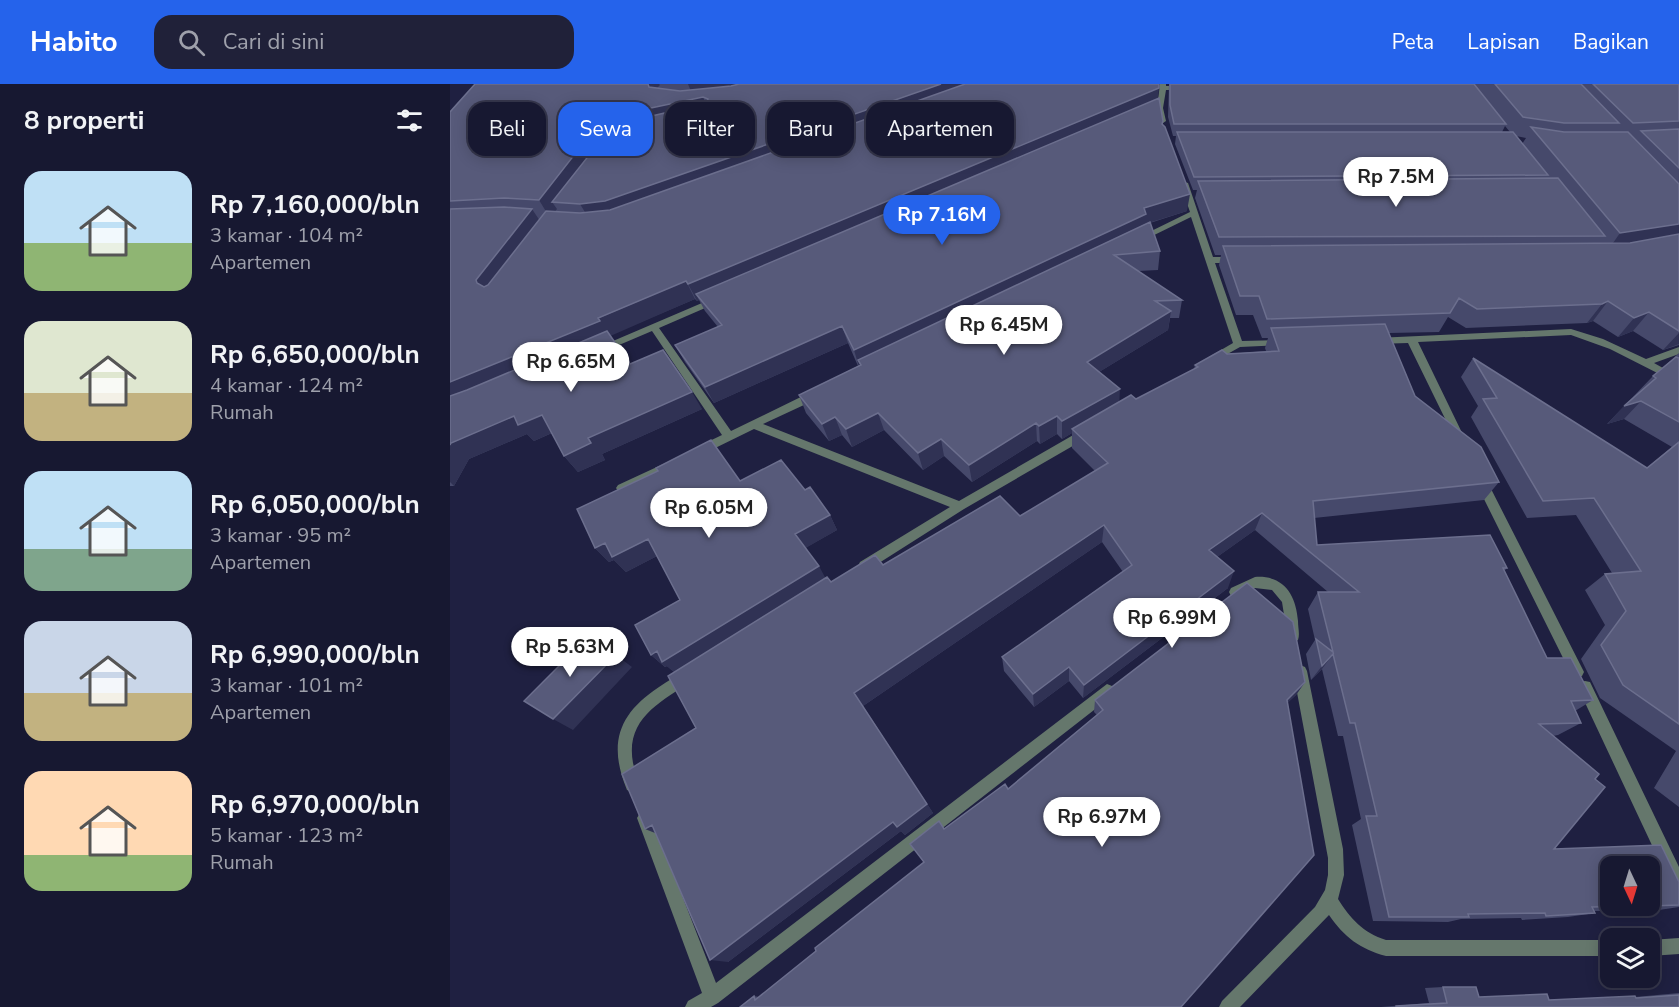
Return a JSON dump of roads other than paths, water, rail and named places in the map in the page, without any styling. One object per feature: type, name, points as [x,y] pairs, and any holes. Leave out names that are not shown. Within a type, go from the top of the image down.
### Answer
[{"type":"street","points":[[1164,129],[1160,108],[1163,86],[1198,88]]},
{"type":"street","points":[[1149,112],[1160,108]]},
{"type":"street","points":[[1179,172],[1238,344]]},
{"type":"street","points":[[1188,194],[1200,194]]},
{"type":"street","points":[[1130,243],[1194,213]]},
{"type":"street","points":[[1209,260],[1245,260]]},
{"type":"street","points":[[588,355],[729,294]]},
{"type":"street","points":[[654,327],[729,436]]},
{"type":"street","points":[[1365,341],[1571,332],[1588,336],[1646,362],[1679,381]]},
{"type":"street","points":[[1412,340],[1591,699],[1679,884]]},
{"type":"street","points":[[1207,362],[1238,344],[1296,343]]},
{"type":"street","points":[[1646,362],[1679,350]]},
{"type":"street","points":[[689,456],[826,390]]},
{"type":"street","points":[[754,425],[960,506]]},
{"type":"street","points":[[849,576],[960,506],[1094,428]]},
{"type":"street","points":[[609,494],[679,461]]},
{"type":"street","points":[[1225,600],[1243,586],[1259,580],[1275,585],[1287,599],[1338,873],[1330,901],[1228,1007]]},
{"type":"street","points":[[698,670],[648,702],[630,722],[622,745],[624,764],[712,997]]},
{"type":"street","points":[[694,1007],[712,997],[1116,685]]},
{"type":"street","points":[[1330,901],[1354,934],[1376,946],[1386,948],[1600,948]]},
{"type":"street","points":[[1660,947],[1679,946]]}]
